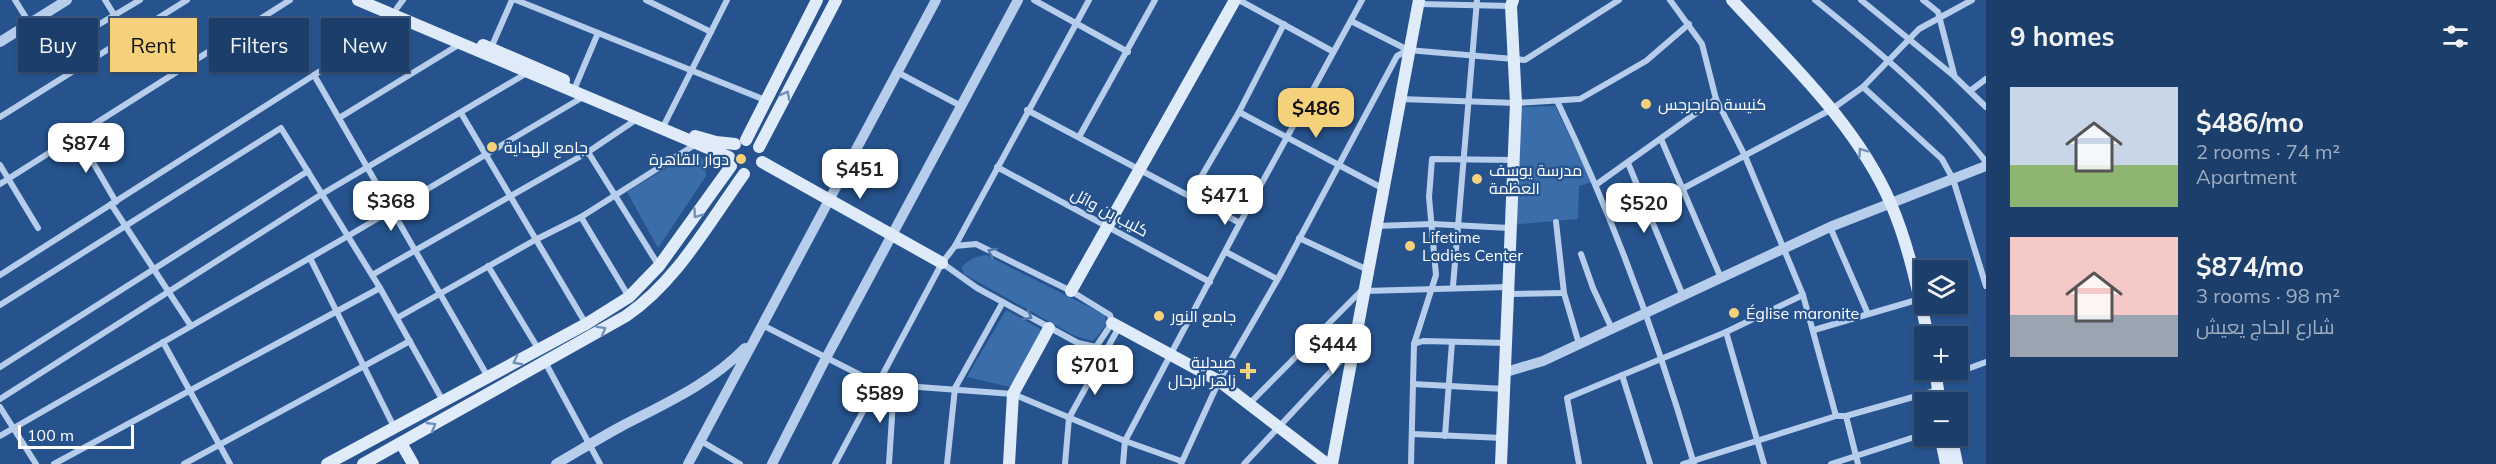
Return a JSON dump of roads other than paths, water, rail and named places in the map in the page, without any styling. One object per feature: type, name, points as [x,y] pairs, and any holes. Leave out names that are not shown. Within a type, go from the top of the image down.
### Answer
[{"type":"main road","points":[[358,0],[401,9],[460,44],[696,144],[730,162],[744,174]]},
{"type":"main road","points":[[379,0],[701,139],[741,142],[759,147]]},
{"type":"main road","points":[[363,464],[542,356],[629,297],[659,266],[730,162],[817,0]]},
{"type":"main road","points":[[327,464],[488,377],[542,356],[626,316],[648,301],[674,273],[744,174],[757,170],[762,162],[759,147],[836,0]]},
{"type":"main road","points":[[1071,291],[1237,0]]},
{"type":"main road","points":[[1732,0],[1832,109],[1867,158],[1891,203],[1909,252],[1914,273]]},
{"type":"main road","points":[[1332,464],[1418,2]]},
{"type":"main road","points":[[1501,464],[1509,290],[1509,228],[1516,103],[1512,3]]},
{"type":"main road","points":[[762,162],[942,263]]},
{"type":"main road","points":[[1116,325],[1219,381],[1327,464]]},
{"type":"main road","points":[[1009,464],[1014,394],[1049,328]]},
{"type":"main road","points":[[401,443],[413,464]]},
{"type":"main road","points":[[1942,446],[1946,464]]},
{"type":"main road","points":[[1953,446],[1957,464]]},
{"type":"street","points":[[15,0],[26,18]]},
{"type":"street","points":[[40,18],[68,0]]},
{"type":"street","points":[[105,0],[116,18]]},
{"type":"street","points":[[98,25],[140,0]]},
{"type":"street","points":[[158,18],[187,0]]},
{"type":"street","points":[[0,184],[290,0]]},
{"type":"street","points":[[491,48],[518,0],[765,100]]},
{"type":"street","points":[[646,0],[711,32]]},
{"type":"street","points":[[665,123],[727,0]]},
{"type":"street","points":[[688,464],[936,0]]},
{"type":"street","points":[[772,464],[826,358],[1018,0]]},
{"type":"street","points":[[1034,0],[1128,52]]},
{"type":"street","points":[[835,464],[942,263],[954,246],[1089,0]]},
{"type":"street","points":[[1079,137],[1155,0]]},
{"type":"street","points":[[1237,0],[1332,51]]},
{"type":"street","points":[[1123,464],[1125,441],[1332,51],[1362,0]]},
{"type":"street","points":[[1351,21],[1408,50],[1513,57],[1525,60],[1619,0]]},
{"type":"street","points":[[1670,0],[1702,44],[1716,99],[1745,156],[1803,295],[1836,416]]},
{"type":"street","points":[[1506,372],[1543,361],[1830,227],[1986,164],[1958,126],[1888,61],[1815,0]]},
{"type":"street","points":[[1861,0],[1954,76],[1986,108]]},
{"type":"street","points":[[1923,0],[1938,12],[1954,76]]},
{"type":"street","points":[[1682,189],[1832,109],[1863,87],[1919,29],[1972,0]]},
{"type":"street","points":[[1418,2],[1512,3]]},
{"type":"street","points":[[1453,286],[1477,3]]},
{"type":"street","points":[[0,275],[314,75],[401,9]]},
{"type":"street","points":[[1190,196],[1239,112],[1284,24]]},
{"type":"street","points":[[1399,99],[1558,103],[1580,99],[1646,62],[1689,24]]},
{"type":"street","points":[[0,42],[18,31]]},
{"type":"street","points":[[576,85],[598,33]]},
{"type":"street","points":[[339,118],[460,44]]},
{"type":"street","points":[[0,117],[110,48]]},
{"type":"street","points":[[762,324],[878,384],[1014,394],[1181,462],[1219,381],[1277,279],[1397,56],[1408,50]]},
{"type":"street","points":[[897,72],[962,107]]},
{"type":"street","points":[[0,399],[322,194],[369,169],[527,73]]},
{"type":"street","points":[[314,75],[488,377]]},
{"type":"street","points":[[1970,91],[1986,79]]},
{"type":"street","points":[[1863,87],[1942,159],[1953,179],[1986,286]]},
{"type":"street","points":[[0,436],[348,236],[584,96]]},
{"type":"street","points":[[1597,184],[1716,99]]},
{"type":"street","points":[[1558,103],[1597,184],[1662,358],[1694,463]]},
{"type":"street","points":[[1028,111],[1240,223]]},
{"type":"street","points":[[1239,112],[1382,188]]},
{"type":"street","points":[[461,113],[586,324]]},
{"type":"street","points":[[372,275],[414,249],[588,152],[637,119]]},
{"type":"street","points":[[0,305],[281,128],[380,288],[443,401]]},
{"type":"street","points":[[78,135],[126,226],[191,326]]},
{"type":"street","points":[[1661,139],[1721,278]]},
{"type":"street","points":[[397,318],[535,240],[581,217],[696,144]]},
{"type":"street","points":[[588,152],[659,266]]},
{"type":"street","points":[[1411,464],[1414,344],[1436,275],[1429,197],[1432,159],[1513,160]]},
{"type":"street","points":[[1628,162],[1683,296]]},
{"type":"street","points":[[0,165],[38,228]]},
{"type":"street","name":"كليب بن وائل","points":[[997,167],[1210,282]]},
{"type":"street","points":[[0,367],[308,171]]},
{"type":"street","points":[[581,217],[629,297]]},
{"type":"street","points":[[1556,222],[1564,293],[1579,344]]},
{"type":"street","points":[[1376,226],[1433,224],[1509,228]]},
{"type":"street","points":[[1830,227],[1868,314]]},
{"type":"street","points":[[1299,238],[1368,270]]},
{"type":"street","points":[[954,246],[976,244],[1071,291],[1110,315],[1116,325]]},
{"type":"street","points":[[1226,252],[1277,279]]},
{"type":"street","points":[[1581,254],[1593,288],[1612,329]]},
{"type":"street","points":[[310,258],[394,427]]},
{"type":"street","points":[[942,263],[1003,302],[1078,343],[1096,347],[1116,325]]},
{"type":"street","points":[[488,266],[542,356],[600,464]]},
{"type":"street","points":[[1249,404],[1364,289],[1453,286],[1564,293]]},
{"type":"street","points":[[54,464],[380,288]]},
{"type":"street","points":[[1579,464],[1567,398],[1726,332],[1803,295]]},
{"type":"street","points":[[1814,330],[1914,301]]},
{"type":"street","points":[[947,464],[955,388],[1003,302]]},
{"type":"street","points":[[1065,464],[1069,418],[1116,325]]},
{"type":"street","points":[[1726,332],[1764,464]]},
{"type":"street","points":[[556,464],[590,443],[695,388],[729,365],[753,340]]},
{"type":"street","points":[[184,464],[411,341]]},
{"type":"street","points":[[164,342],[230,464]]},
{"type":"street","points":[[1444,436],[1452,342]]},
{"type":"street","points":[[1414,344],[1507,343]]},
{"type":"street","points":[[1244,464],[1353,347]]},
{"type":"street","points":[[1683,464],[1694,463],[1836,416],[1846,416],[1938,390],[1986,362]]},
{"type":"street","points":[[1622,375],[1650,464]]},
{"type":"street","points":[[1413,384],[1505,389]]},
{"type":"street","points":[[889,464],[894,385]]},
{"type":"street","points":[[0,407],[36,464]]},
{"type":"street","points":[[1846,416],[1858,464]]},
{"type":"street","points":[[1412,434],[1503,438]]},
{"type":"street","points":[[1831,464],[1914,437]]},
{"type":"street","points":[[700,441],[740,464]]},
{"type":"place","name":"كنيسة مارجرجس","points":[[1646,104]]},
{"type":"place","name":"جامع الهداية","points":[[492,147]]},
{"type":"place","name":"دوار القاهرة","points":[[741,159]]},
{"type":"place","name":"مدرسة يوسف العظمة","points":[[1477,179]]},
{"type":"place","name":"Lifetime Ladies Center","points":[[1410,246]]},
{"type":"place","name":"Église maronite","points":[[1734,313]]},
{"type":"place","name":"جامع النور","points":[[1159,316]]},
{"type":"place","name":"صيدلية زاهر الرحال","points":[[1248,371]]}]
